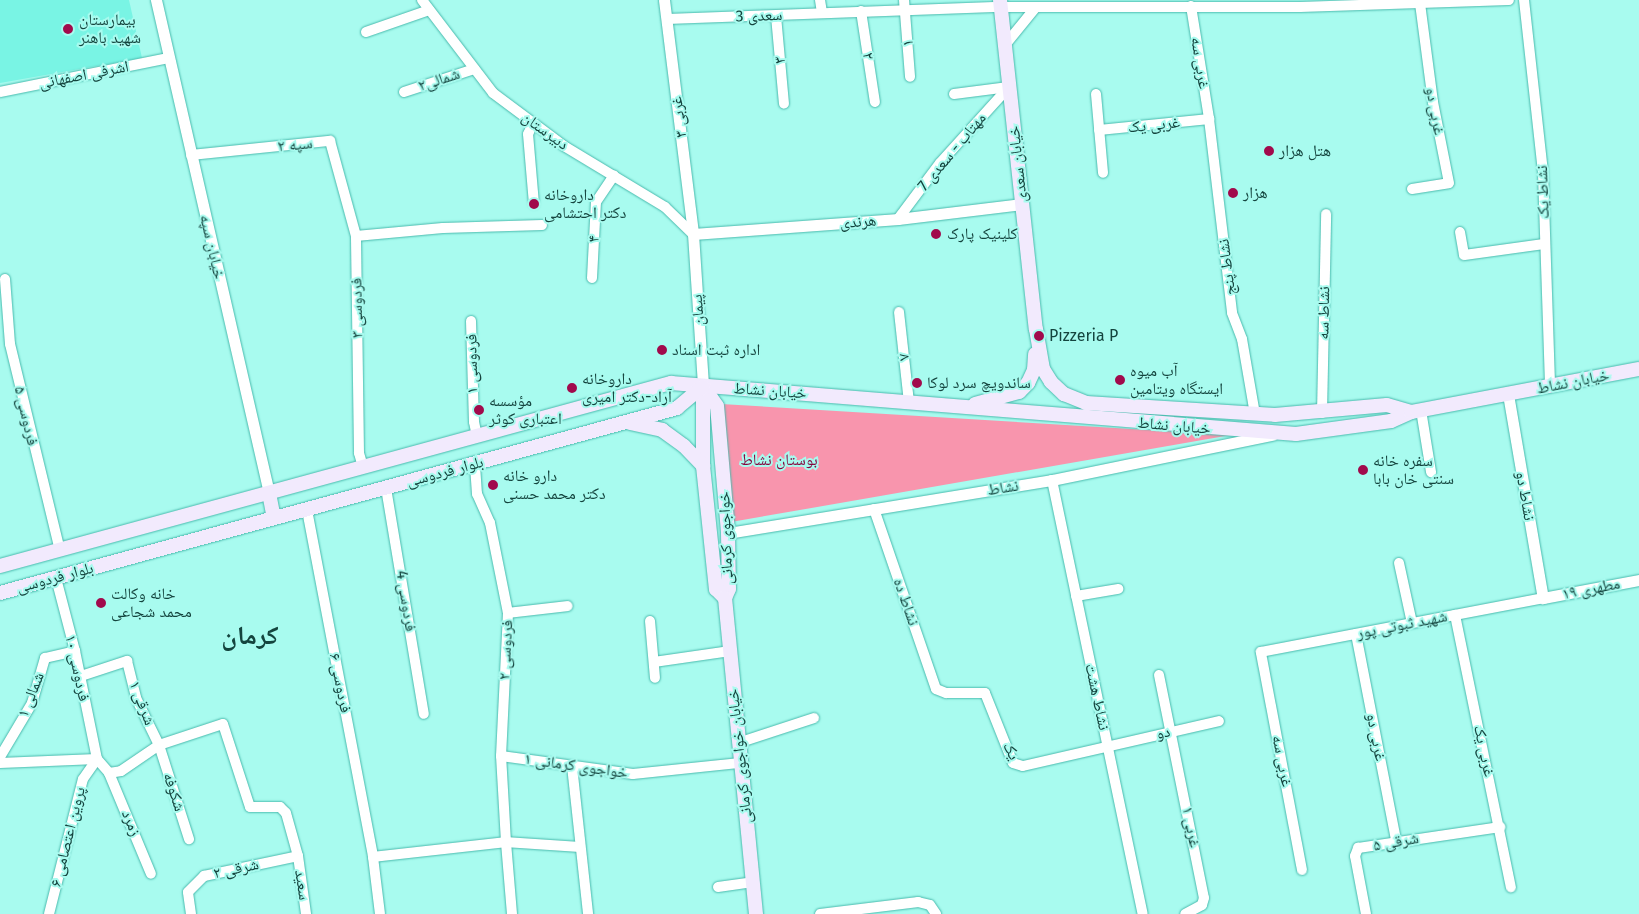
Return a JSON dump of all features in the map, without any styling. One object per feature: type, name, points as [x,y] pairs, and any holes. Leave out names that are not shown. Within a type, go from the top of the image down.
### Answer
[{"type":"main road","name":"خیابان سعدی","points":[[1001,3],[1036,329]]},
{"type":"main road","points":[[1036,329],[1043,369],[1064,394],[1086,403],[1255,414],[1322,413],[1387,406],[1416,411]]},
{"type":"main road","points":[[963,407],[1009,396],[1028,384],[1034,370],[1036,329]]},
{"type":"main road","name":"خیابان نشاط","points":[[703,386],[1276,434],[1391,421],[1416,411],[1639,369]]},
{"type":"main road","name":"بلوار فردوسی","points":[[0,566],[671,383],[703,386]]},
{"type":"main road","name":"بلوار فردوسی","points":[[0,593],[677,408],[703,386]]},
{"type":"main road","name":"خواجوی کرمانی","points":[[703,386],[717,406],[728,532],[729,589],[725,598],[716,589],[703,466],[703,386]]},
{"type":"main road","points":[[625,422],[662,430],[684,446],[703,466]]},
{"type":"main road","points":[[269,493],[274,518]]},
{"type":"main road","name":"خیابان خواجوی کرمانی","points":[[725,598],[756,914]]},
{"type":"street","name":"خیابان سپه","points":[[156,0],[269,493]]},
{"type":"street","name":"دبیرستان","points":[[422,0],[493,93],[533,123],[665,207],[693,234]]},
{"type":"street","name":"۳ غربی","points":[[664,0],[693,234]]},
{"type":"street","points":[[820,0],[822,12]]},
{"type":"street","name":"سعدی 3","points":[[667,19],[776,16],[905,5],[1001,3],[1036,7],[1191,6],[1509,0]]},
{"type":"street","name":"نشاط یک","points":[[1524,0],[1543,173],[1550,386]]},
{"type":"street","name":"غربی دو","points":[[1412,189],[1449,183],[1433,102],[1420,3]]},
{"type":"street","name":"۱","points":[[905,5],[910,76]]},
{"type":"street","name":"غربی سه","points":[[1191,6],[1209,119]]},
{"type":"street","points":[[1005,45],[1036,7]]},
{"type":"street","points":[[366,32],[429,10]]},
{"type":"street","name":"۲","points":[[861,10],[875,102]]},
{"type":"street","name":"۳","points":[[776,16],[784,104]]},
{"type":"street","name":"اشرفی اصفهانی","points":[[0,92],[169,58]]},
{"type":"street","name":"شمالی۲","points":[[404,92],[474,69]]},
{"type":"street","points":[[954,94],[1009,87]]},
{"type":"street","name":"مهتاب - سعدی 7","points":[[898,219],[940,163],[1009,87]]},
{"type":"street","points":[[1096,94],[1103,173]]},
{"type":"street","name":"غربی یک","points":[[1099,130],[1209,119]]},
{"type":"street","name":"نشاط پنج","points":[[1209,119],[1232,313],[1242,339],[1255,414]]},
{"type":"street","points":[[533,123],[528,134],[534,204]]},
{"type":"street","name":"سپه ۲","points":[[191,155],[330,141],[356,236]]},
{"type":"street","name":"۴","points":[[592,278],[596,202],[614,175]]},
{"type":"street","name":"هرندی","points":[[693,234],[898,219],[1022,204]]},
{"type":"street","name":"نشاط سه","points":[[1322,413],[1326,214]]},
{"type":"street","points":[[356,236],[443,228],[542,225]]},
{"type":"street","points":[[1460,232],[1464,255],[1544,244]]},
{"type":"street","name":"پیمان","points":[[693,234],[703,386]]},
{"type":"street","name":"فردوسی ۳","points":[[356,236],[360,453],[363,467]]},
{"type":"street","name":"فردوسی ۵","points":[[5,279],[5,344],[60,550]]},
{"type":"street","name":"۷","points":[[899,312],[909,402]]},
{"type":"street","name":"فردوسی ۱","points":[[471,321],[474,422],[478,436]]},
{"type":"street","name":"نشاط دو","points":[[1508,394],[1543,598]]},
{"type":"street","points":[[1416,411],[1431,472]]},
{"type":"street","name":"نشاط","points":[[728,532],[1052,480],[1276,434]]},
{"type":"street","name":"فردوسی ۲","points":[[474,464],[477,494],[490,523],[508,613],[502,756],[512,914]]},
{"type":"street","name":"نشاط هشت","points":[[1052,480],[1143,914]]},
{"type":"street","name":"فردوسی 4","points":[[386,488],[424,714]]},
{"type":"street","name":"نشاط ده","points":[[874,509],[936,689],[941,692]]},
{"type":"street","name":"فردوسی ۶","points":[[307,510],[373,857],[380,914]]},
{"type":"street","points":[[1399,563],[1412,624]]},
{"type":"street","name":"فردوسی ۱۰","points":[[56,578],[76,651],[78,677],[97,759]]},
{"type":"street","name":"مطهری ۱۹","points":[[1543,598],[1639,580]]},
{"type":"street","points":[[1076,596],[1118,589]]},
{"type":"street","name":"شهید ثبوتی پور","points":[[1261,652],[1543,598]]},
{"type":"street","points":[[508,613],[568,606]]},
{"type":"street","name":"غربی یک","points":[[1456,615],[1500,827],[1510,887]]},
{"type":"street","points":[[650,621],[655,678]]},
{"type":"street","name":"غربی دو","points":[[1356,634],[1396,840]]},
{"type":"street","name":"شمالی ۱","points":[[0,757],[32,702],[45,658],[76,651]]},
{"type":"street","points":[[654,662],[730,652]]},
{"type":"street","name":"غربی سه","points":[[1261,652],[1302,870]]},
{"type":"street","name":"شرقی ۱","points":[[78,677],[127,661],[136,698],[158,745]]},
{"type":"street","points":[[1159,675],[1172,731]]},
{"type":"street","name":"یک","points":[[941,692],[985,693],[1013,763],[1018,765],[1108,746]]},
{"type":"street","points":[[738,743],[814,718]]},
{"type":"street","name":"دو","points":[[1108,746],[1219,721]]},
{"type":"street","name":"سعید","points":[[158,745],[223,724],[250,807],[280,807],[286,813],[298,856],[306,914]]},
{"type":"street","name":"غربی ۱","points":[[1172,731],[1204,898],[1202,905],[1185,914]]},
{"type":"street","points":[[0,763],[97,759],[109,773],[120,771],[158,745]]},
{"type":"street","name":"شکوفه","points":[[158,745],[189,839]]},
{"type":"street","name":"خواجوی کرمانی ۱","points":[[502,756],[633,774],[740,763]]},
{"type":"street","name":"پروین اعتصامی ۶","points":[[49,914],[83,779],[97,759]]},
{"type":"street","points":[[572,766],[579,847],[588,914]]},
{"type":"street","name":"زمرد","points":[[109,773],[151,874]]},
{"type":"street","name":"شرقی ۵","points":[[1366,914],[1355,852],[1358,848],[1396,840],[1500,827]]},
{"type":"street","points":[[373,857],[506,842],[579,847]]},
{"type":"street","name":"شرقی ۲","points":[[191,914],[186,898],[194,884],[216,872],[298,856]]},
{"type":"street","points":[[718,888],[753,882]]},
{"type":"street","points":[[820,914],[918,902],[930,905],[936,914]]},
{"type":"shaded area","name":"بیمارستان شهید باهنر","points":[[0,0],[129,0],[142,58],[0,83]]},
{"type":"green space","name":"بوستان نشاط","points":[[721,404],[1231,435],[731,522]]},
{"type":"place","name":"بیمارستان شهید باهنر","points":[[68,29]]},
{"type":"place","name":"هتل هزار","points":[[1269,151]]},
{"type":"place","name":"هزار","points":[[1233,193]]},
{"type":"place","name":"داروخانه دکتر احتشامی","points":[[534,204]]},
{"type":"place","name":"کلینیک پارک","points":[[936,234]]},
{"type":"place","name":"Pizzeria P","points":[[1039,336]]},
{"type":"place","name":"اداره ثبت اسناد","points":[[662,350]]},
{"type":"place","name":"آب میوه ایستگاه ویتامین","points":[[1120,380]]},
{"type":"place","name":"ساندویچ سرد لوکا","points":[[917,383]]},
{"type":"place","name":"داروخانه آراد-دکتر امیری","points":[[572,388]]},
{"type":"place","name":"مؤسسه اعتباری کوثر","points":[[479,410]]},
{"type":"place","name":"سفره خانه سنتی خان بابا","points":[[1363,470]]},
{"type":"place","name":"دارو خانه دکتر محمد حسنی","points":[[493,485]]},
{"type":"place","name":"خانه وکالت محمد شجاعی","points":[[101,603]]},
{"type":"district","name":"کرمان","points":[[250,636]]}]
